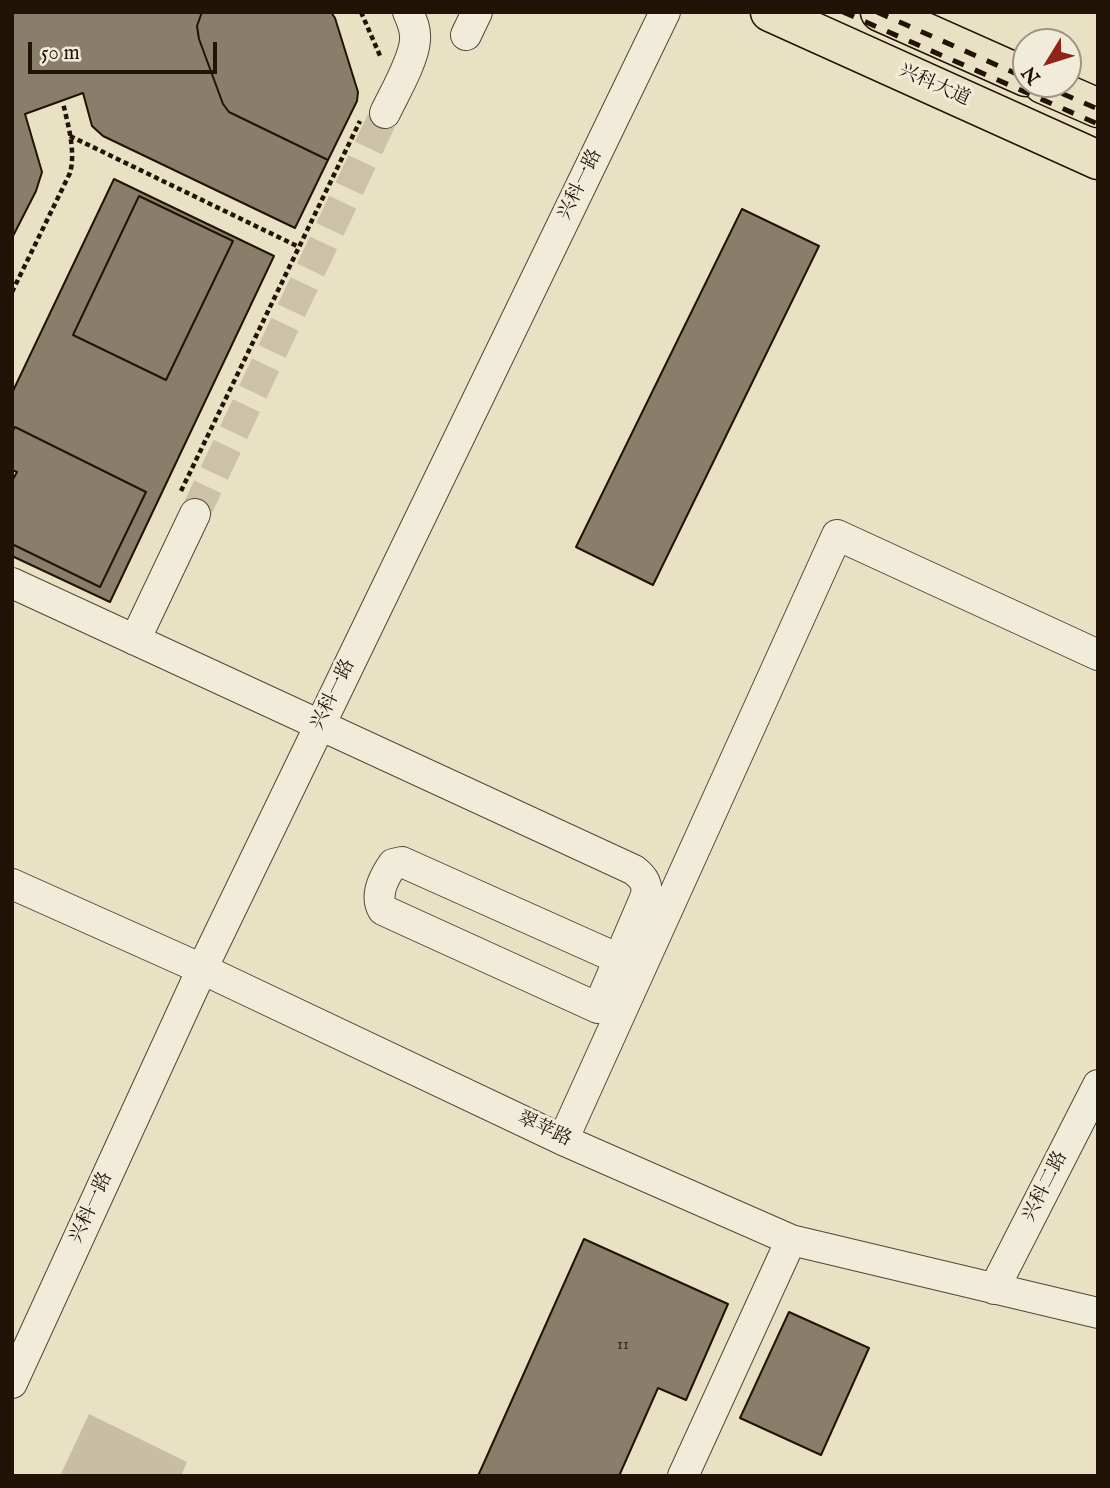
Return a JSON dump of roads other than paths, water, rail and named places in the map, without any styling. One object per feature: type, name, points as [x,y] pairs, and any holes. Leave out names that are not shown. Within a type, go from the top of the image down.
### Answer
[{"type":"main road","name":"兴科大道","points":[[770,12],[1098,160]]},
{"type":"main road","points":[[880,12],[1012,71]]},
{"type":"main road","points":[[1075,98],[1098,108]]},
{"type":"street","points":[[374,114],[413,53],[414,26],[408,12]]},
{"type":"street","name":"兴科一路","points":[[12,1383],[202,968],[665,12]]},
{"type":"street","points":[[135,640],[187,505]]},
{"type":"street","points":[[563,1140],[837,535],[1098,655]]},
{"type":"street","points":[[12,583],[634,870],[642,877],[647,891],[645,898],[619,959],[598,1007],[383,910],[378,895],[388,870],[393,864],[402,862],[619,959]]},
{"type":"street","name":"翠苹路","points":[[12,884],[202,968],[563,1140],[791,1240],[1098,1313]]},
{"type":"street","name":"兴科二路","points":[[994,1289],[1098,1085]]},
{"type":"street","points":[[683,1476],[791,1240]]},
{"type":"tunnel","points":[[195,514],[385,113]]},
{"type":"railway","points":[[843,12],[1098,124]]},
{"type":"railway","points":[[877,12],[1012,72]]},
{"type":"railway","points":[[1072,98],[1098,109]]}]
